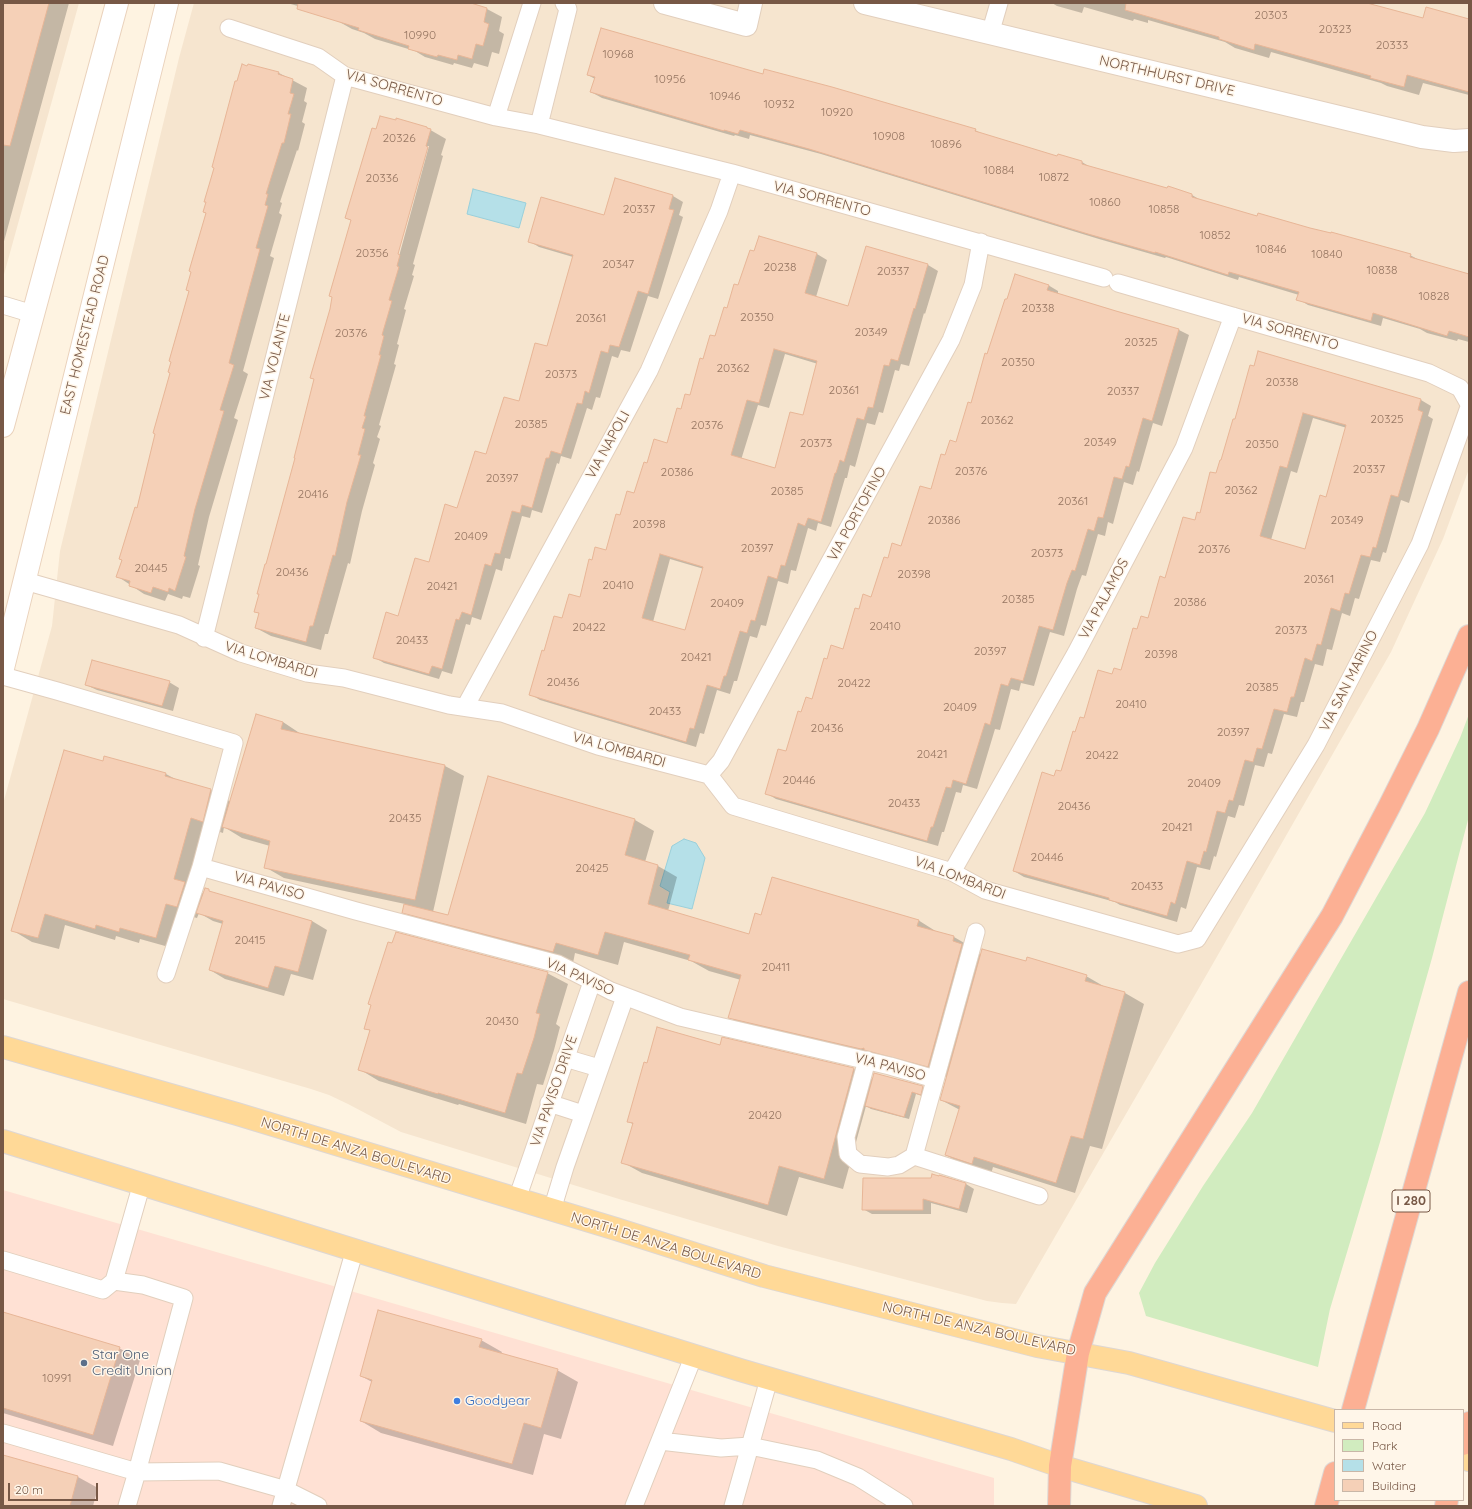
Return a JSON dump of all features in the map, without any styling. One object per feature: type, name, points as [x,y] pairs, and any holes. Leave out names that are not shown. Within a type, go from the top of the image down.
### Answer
[{"type":"highway","points":[[1059,1506],[1060,1466],[1078,1353],[1097,1289],[1332,916],[1428,729],[1469,636]]},
{"type":"highway","name":"I 280","points":[[1352,1409],[1469,992]]},
{"type":"highway","points":[[1464,1440],[1469,1423]]},
{"type":"highway","points":[[1326,1506],[1334,1477]]},
{"type":"main road","points":[[3,426],[118,3]]},
{"type":"main road","name":"EAST HOMESTEAD ROAD","points":[[3,668],[168,3]]},
{"type":"main road","points":[[665,3],[746,25],[751,3]]},
{"type":"main road","name":"NORTHHURST DRIVE","points":[[865,3],[1422,137],[1454,141],[1469,140]]},
{"type":"main road","name":"NORTH DE ANZA BOULEVARD","points":[[3,1047],[244,1116],[616,1229],[764,1276],[1037,1346],[1129,1363],[1334,1421]]},
{"type":"main road","points":[[3,1140],[769,1379],[1011,1449],[1060,1466],[1196,1506]]},
{"type":"lane","points":[[496,116],[532,3]]},
{"type":"lane","points":[[539,125],[568,9],[564,3]]},
{"type":"lane","points":[[990,34],[999,3]]},
{"type":"lane","name":"VIA SORRENTO","points":[[229,28],[301,50],[318,57],[345,76],[496,116],[539,125],[732,173],[981,242],[1429,373],[1460,388],[1469,404]]},
{"type":"lane","name":"VIA VOLANTE","points":[[204,638],[345,76]]},
{"type":"lane","name":"VIA NAPOLI","points":[[466,707],[649,371],[719,211],[732,173]]},
{"type":"lane","name":"VIA PORTOFINO","points":[[709,775],[720,763],[951,340],[973,285],[981,242]]},
{"type":"lane","points":[[3,305],[33,314]]},
{"type":"lane","name":"VIA PALAMOS","points":[[952,872],[1076,653],[1184,448],[1234,316]]},
{"type":"lane","name":"VIA SAN MARINO","points":[[1197,940],[1316,746],[1417,551],[1469,407]]},
{"type":"lane","name":"VIA LOMBARDI","points":[[24,581],[179,625],[204,638],[241,653],[307,673],[344,678],[449,705],[502,713],[598,746],[709,775],[733,806],[952,872],[985,890],[1178,944],[1197,940]]},
{"type":"lane","points":[[3,676],[234,743],[201,867],[166,974]]},
{"type":"lane","name":"VIA PAVISO","points":[[201,867],[356,911],[558,964],[592,982],[680,1017],[868,1060],[935,1079]]},
{"type":"lane","points":[[868,1060],[846,1137],[848,1154],[860,1164],[888,1167],[899,1165],[914,1156],[976,932]]},
{"type":"lane","name":"VIA PAVISO DRIVE","points":[[516,1199],[592,982]]},
{"type":"lane","points":[[552,1210],[583,1114],[625,996]]},
{"type":"lane","points":[[566,1058],[599,1068]]},
{"type":"lane","points":[[549,1103],[583,1114]]},
{"type":"lane","points":[[914,1156],[1039,1196]]},
{"type":"lane","points":[[3,1260],[103,1290],[114,1281],[142,1183]]},
{"type":"lane","points":[[281,1506],[355,1249]]},
{"type":"lane","points":[[114,1281],[143,1285],[184,1298],[127,1506]]},
{"type":"lane","points":[[634,1506],[694,1355]]},
{"type":"lane","points":[[733,1506],[769,1379]]},
{"type":"lane","points":[[3,1433],[137,1472],[219,1471],[286,1490],[318,1506]]},
{"type":"lane","points":[[660,1441],[721,1448],[750,1446],[817,1460],[858,1477],[904,1506]]},
{"type":"shaded area","points":[[3,3],[79,3],[3,278]]},
{"type":"shaded area","points":[[194,3],[1469,3],[1469,469],[1443,539],[1391,652],[1016,1304],[987,1301],[778,1246],[619,1199],[401,1132],[348,1104],[329,1095],[311,1089],[3,999],[3,804],[52,626],[60,551],[179,58]]},
{"type":"shaded area","points":[[3,1190],[994,1478],[994,1506],[3,1506]]},
{"type":"green space","points":[[1469,714],[1469,816],[1432,958],[1380,1142],[1330,1309],[1318,1367],[1146,1316],[1139,1293],[1155,1263],[1203,1186],[1252,1113],[1425,813],[1460,738]]},
{"type":"water","points":[[473,189],[526,203],[519,228],[467,214]]},
{"type":"water","points":[[684,839],[696,843],[705,858],[692,909],[667,903],[670,892],[660,886],[672,846]]},
{"type":"building","points":[[3,3],[49,3],[10,146],[3,145]]},
{"type":"building","points":[[298,3],[471,3],[487,8],[484,22],[489,24],[483,46],[476,44],[472,59],[458,55],[457,60],[438,55],[437,57],[408,49],[409,46],[358,30],[359,28],[297,9]]},
{"type":"building","points":[[1126,3],[1367,3],[1423,18],[1426,7],[1469,19],[1469,92],[1407,75],[1404,87],[1370,78],[1371,76],[1255,44],[1254,50],[1219,39],[1219,37],[1125,10]]},
{"type":"building","points":[[601,28],[763,74],[764,69],[832,87],[976,129],[975,131],[1057,156],[1058,154],[1082,161],[1082,164],[1167,188],[1168,186],[1192,194],[1192,197],[1257,216],[1258,213],[1411,254],[1410,257],[1469,274],[1469,337],[1449,331],[1447,336],[1373,313],[1371,321],[1296,300],[1299,292],[1229,272],[1228,275],[809,149],[740,130],[738,134],[724,131],[590,92],[595,77],[587,75]]},
{"type":"building","points":[[242,64],[247,66],[248,64],[279,72],[278,74],[293,79],[290,93],[294,94],[288,114],[291,114],[284,143],[282,143],[266,194],[268,194],[265,205],[268,206],[256,248],[260,249],[229,363],[234,365],[220,410],[224,411],[195,509],[184,556],[186,557],[175,591],[169,588],[168,592],[153,587],[151,593],[129,586],[130,581],[116,577],[122,560],[119,559],[135,507],[137,508],[155,434],[153,433],[170,373],[168,372],[171,362],[169,361],[189,291],[186,290],[191,272],[189,271],[206,213],[203,212],[206,202],[204,202],[214,168],[212,167],[235,81],[237,81]]},
{"type":"building","points":[[380,116],[396,120],[396,118],[431,129],[426,146],[428,147],[398,254],[400,255],[397,266],[399,267],[389,300],[392,301],[382,335],[384,336],[379,355],[381,355],[364,416],[366,416],[362,428],[365,429],[358,455],[361,455],[347,502],[335,556],[333,555],[313,626],[310,626],[306,642],[255,628],[259,613],[254,612],[259,594],[257,594],[295,458],[314,379],[310,378],[330,309],[332,297],[329,296],[351,220],[345,218],[372,128],[376,129]]},
{"type":"building","points":[[615,178],[673,195],[669,209],[674,210],[648,294],[638,291],[619,347],[610,345],[608,353],[601,351],[589,393],[585,391],[582,404],[577,403],[561,454],[551,451],[549,458],[546,458],[532,508],[522,505],[520,513],[512,511],[500,554],[495,553],[491,566],[485,564],[471,615],[462,612],[459,620],[456,619],[442,669],[432,666],[429,674],[373,658],[386,612],[398,616],[415,558],[429,562],[445,504],[457,508],[475,451],[486,454],[504,397],[519,401],[535,343],[547,346],[573,255],[528,242],[541,197],[604,215]]},
{"type":"building","points":[[759,236],[817,253],[805,293],[848,306],[866,246],[928,264],[898,361],[891,359],[889,366],[884,365],[873,408],[868,407],[864,420],[857,418],[844,462],[840,460],[835,473],[821,522],[808,518],[805,526],[798,523],[785,566],[781,565],[777,579],[768,576],[755,621],[751,620],[747,633],[740,631],[726,676],[724,676],[720,689],[707,685],[694,729],[690,728],[686,742],[529,695],[554,616],[562,618],[569,594],[580,597],[589,559],[592,560],[595,547],[606,550],[616,514],[620,515],[627,491],[634,493],[644,462],[647,463],[654,439],[667,443],[677,408],[681,409],[685,394],[690,395],[700,358],[703,359],[710,335],[715,336],[724,307],[727,308],[734,284],[738,285],[750,250],[754,251]],"holes":[[[774,349],[817,361],[803,415],[790,412],[775,468],[731,455],[747,400],[759,403]],[[660,554],[703,567],[685,630],[642,618]]]},
{"type":"building","points":[[1015,274],[1049,285],[1047,290],[1179,329],[1152,421],[1143,418],[1129,467],[1126,466],[1122,479],[1114,477],[1103,518],[1098,517],[1094,531],[1088,529],[1075,571],[1072,570],[1067,583],[1053,630],[1039,626],[1023,681],[1011,678],[1008,686],[1001,684],[990,725],[985,723],[966,784],[953,780],[951,788],[946,787],[927,841],[765,794],[778,749],[786,751],[798,711],[801,712],[806,697],[812,699],[824,658],[827,659],[831,645],[843,649],[855,608],[859,609],[863,594],[871,597],[884,557],[888,558],[892,543],[901,546],[920,486],[931,489],[941,454],[945,455],[950,440],[956,442],[968,402],[971,403],[985,353],[987,354]]},
{"type":"building","points":[[1258,351],[1421,399],[1418,410],[1423,412],[1398,497],[1391,495],[1376,548],[1373,547],[1370,557],[1361,555],[1349,594],[1345,593],[1340,611],[1331,608],[1321,645],[1317,644],[1312,661],[1305,658],[1294,697],[1291,697],[1287,712],[1274,709],[1262,749],[1257,748],[1253,762],[1245,760],[1233,801],[1229,800],[1225,813],[1217,811],[1206,852],[1204,851],[1200,865],[1187,861],[1175,904],[1171,902],[1167,916],[1013,871],[1042,772],[1054,776],[1056,770],[1061,771],[1073,731],[1075,732],[1080,717],[1084,718],[1098,670],[1112,674],[1114,668],[1121,670],[1133,628],[1137,629],[1141,616],[1148,618],[1160,576],[1165,578],[1183,517],[1195,520],[1197,512],[1200,513],[1210,472],[1216,473],[1233,419],[1235,419],[1250,365],[1254,366]],"holes":[[[1303,413],[1346,425],[1326,497],[1320,495],[1305,549],[1260,536],[1280,466],[1287,468]]]},
{"type":"building","points":[[92,660],[170,681],[162,706],[85,685]]},
{"type":"building","points":[[256,714],[283,722],[281,729],[445,765],[415,900],[264,868],[270,841],[222,827]]},
{"type":"building","points":[[64,750],[103,761],[104,756],[166,773],[165,776],[211,789],[203,822],[191,818],[174,879],[185,882],[177,907],[166,904],[156,938],[120,928],[119,932],[96,925],[95,929],[45,914],[38,938],[11,931]]},
{"type":"building","points":[[488,776],[635,819],[625,855],[658,865],[648,904],[749,934],[755,913],[761,915],[772,877],[919,920],[917,926],[954,936],[953,941],[962,944],[928,1067],[864,1050],[864,1048],[861,1049],[728,1018],[741,975],[688,960],[690,955],[605,932],[598,955],[556,943],[553,952],[402,913],[404,904],[448,915]]},
{"type":"building","points":[[205,888],[209,889],[209,891],[312,921],[298,972],[275,966],[268,988],[209,970],[223,921],[196,913]]},
{"type":"building","points":[[396,932],[548,972],[536,1013],[540,1014],[534,1038],[522,1074],[517,1073],[505,1113],[358,1070],[370,1030],[364,1029],[371,1005],[368,1004],[388,942],[392,943]]},
{"type":"building","points":[[982,949],[1026,961],[1027,957],[1064,968],[1087,975],[1085,981],[1125,992],[1083,1139],[1071,1136],[1056,1183],[974,1157],[972,1164],[945,1155],[960,1106],[940,1100]]},
{"type":"building","points":[[657,1027],[720,1045],[722,1037],[854,1068],[824,1179],[779,1166],[768,1205],[621,1163],[633,1123],[627,1122],[644,1062],[647,1063]]},
{"type":"building","points":[[874,1073],[923,1086],[921,1095],[912,1092],[904,1117],[865,1106]]},
{"type":"building","points":[[932,1174],[966,1183],[959,1209],[923,1199],[923,1210],[862,1210],[863,1178],[931,1178]]},
{"type":"building","name":"Goodyear","points":[[378,1310],[482,1339],[479,1347],[558,1369],[541,1428],[524,1423],[512,1464],[360,1421],[372,1380],[360,1376]]},
{"type":"building","points":[[3,1312],[120,1347],[93,1435],[3,1408]]},
{"type":"building","points":[[3,1455],[78,1476],[70,1506],[3,1506]]},
{"type":"place","name":"Star One Credit Union","points":[[84,1363]]},
{"type":"place","name":"Goodyear","points":[[457,1401]]}]
